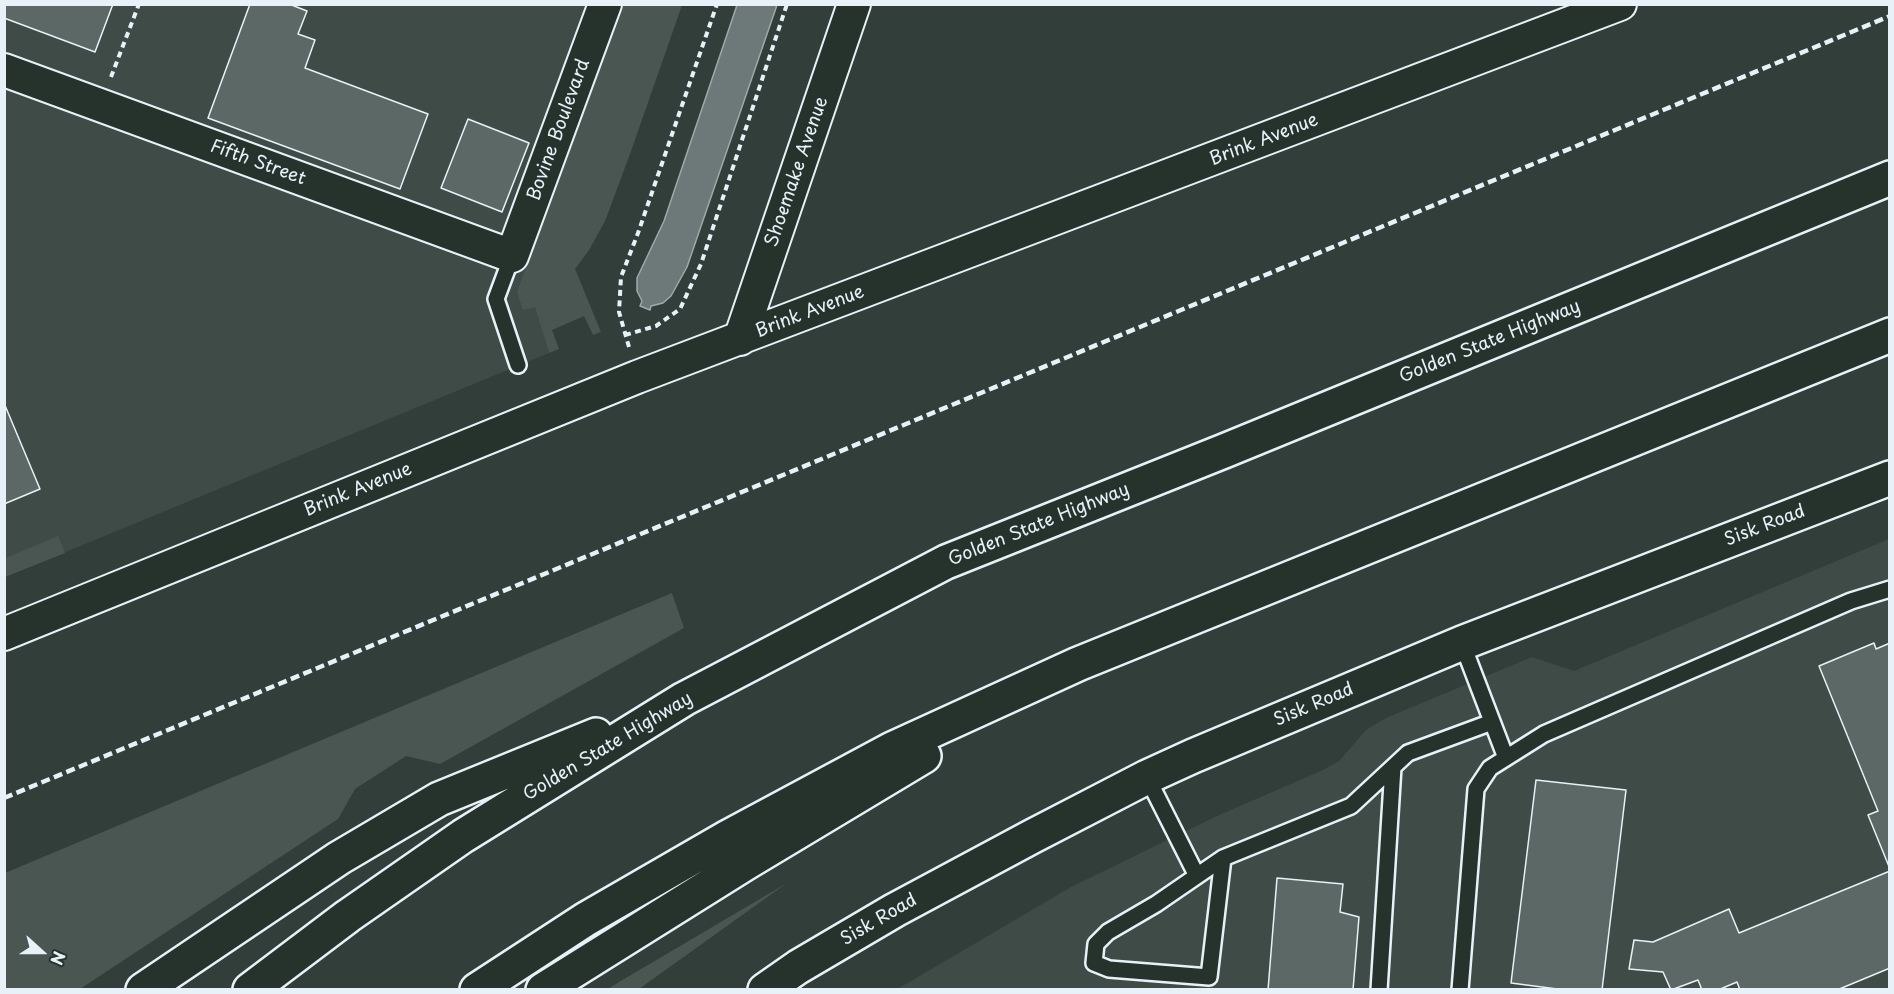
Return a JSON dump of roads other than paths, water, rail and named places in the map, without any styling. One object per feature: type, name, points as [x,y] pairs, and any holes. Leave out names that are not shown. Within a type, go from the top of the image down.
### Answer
[{"type":"main road","name":"Golden State Highway","points":[[250,990],[348,916],[463,836],[684,699],[946,562],[1236,447],[1890,178]]},
{"type":"main road","points":[[477,990],[586,919],[728,837],[892,749],[1078,664],[1890,335]]},
{"type":"main road","name":"Sisk Road","points":[[765,990],[798,967],[895,910],[1147,777],[1193,756],[1462,643],[1890,478]]},
{"type":"main road","points":[[543,990],[746,863],[1078,664]]},
{"type":"main road","points":[[143,990],[339,858],[439,799],[684,699]]},
{"type":"street","name":"Bovine Boulevard","points":[[512,256],[605,4]]},
{"type":"street","name":"Shoemake Avenue","points":[[740,339],[854,4]]},
{"type":"street","name":"Brink Avenue","points":[[4,634],[637,377],[1620,4]]},
{"type":"street","name":"Fifth Street","points":[[4,70],[512,256]]},
{"type":"lane","points":[[512,256],[496,299],[518,365]]},
{"type":"lane","points":[[1460,990],[1476,789],[1490,768],[1544,734],[1851,601],[1890,589]]},
{"type":"lane","points":[[1462,643],[1506,758]]},
{"type":"lane","points":[[1223,858],[1209,977],[1110,969],[1094,963],[1096,944],[1108,932],[1155,904],[1223,858],[1351,806],[1408,753],[1492,722]]},
{"type":"lane","points":[[1379,990],[1393,767]]},
{"type":"lane","points":[[1147,777],[1197,876]]},
{"type":"railway","points":[[4,798],[1890,16]]}]
